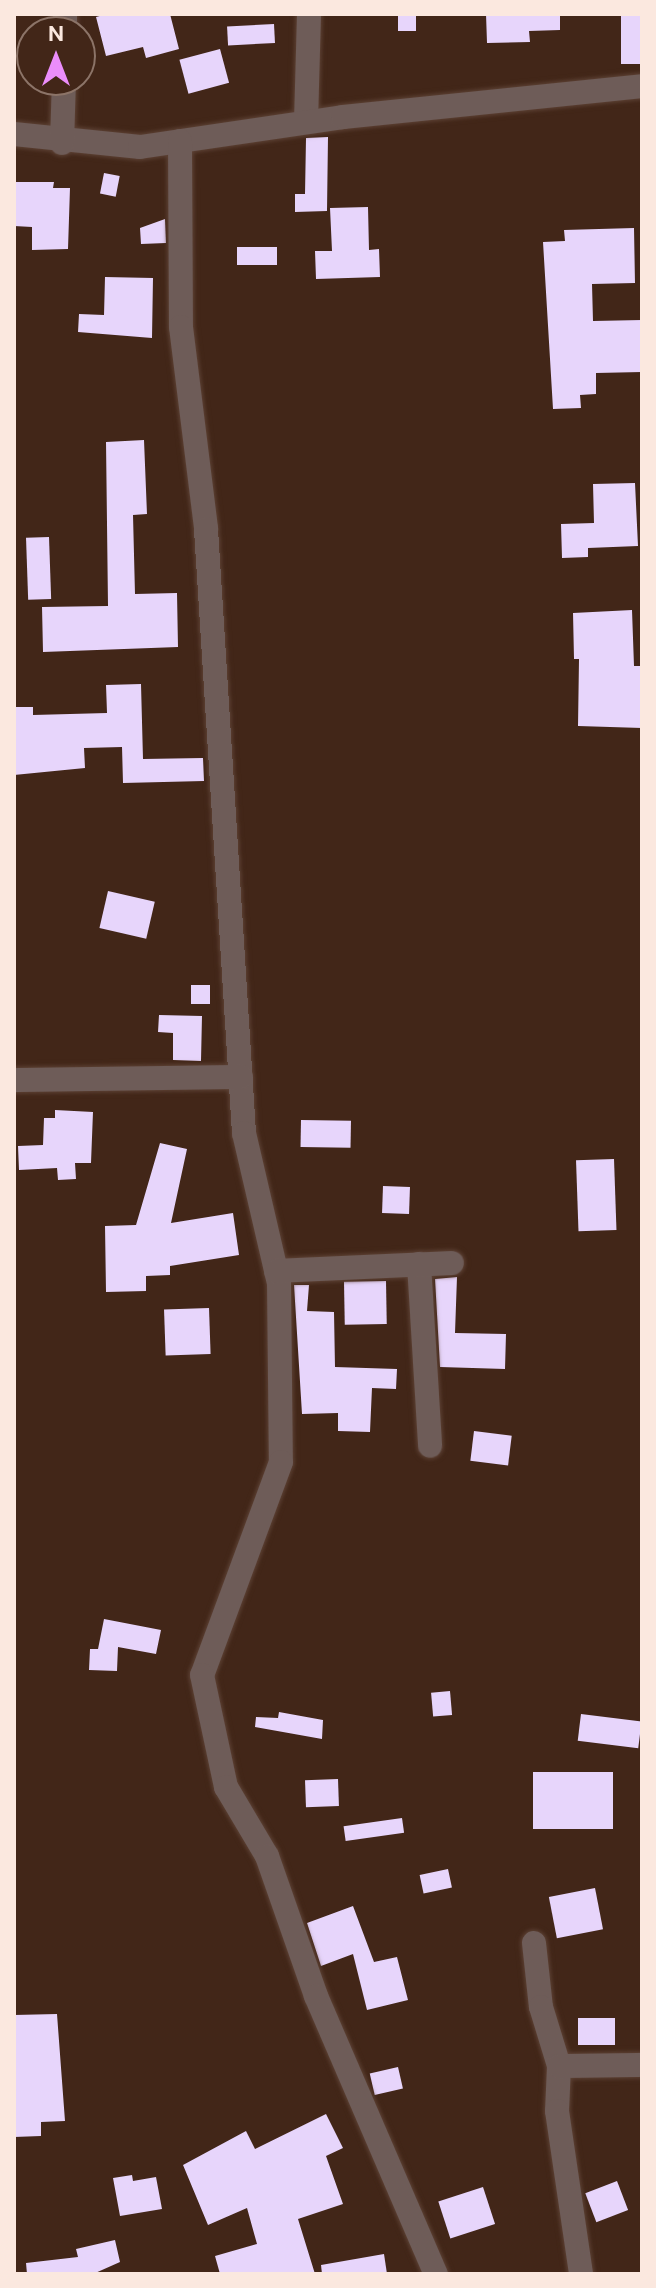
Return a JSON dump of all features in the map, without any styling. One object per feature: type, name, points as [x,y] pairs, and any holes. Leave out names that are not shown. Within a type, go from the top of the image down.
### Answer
[{"type":"street","points":[[306,122],[309,14]]},
{"type":"street","points":[[14,134],[62,143],[140,147],[306,122],[642,86]]},
{"type":"street","points":[[62,143],[63,96]]},
{"type":"street","points":[[180,141],[181,327],[206,529],[244,1133],[276,1271],[281,1462],[202,1675],[226,1787],[267,1856],[316,1996],[436,2274]]},
{"type":"street","points":[[14,1080],[241,1077]]},
{"type":"street","points":[[276,1271],[452,1263]]},
{"type":"street","points":[[419,1264],[430,1446]]},
{"type":"street","points":[[534,1943],[541,2007],[559,2066],[557,2111],[581,2274]]},
{"type":"street","points":[[559,2066],[642,2065]]},
{"type":"building","points":[[107,14],[170,14],[179,49],[146,58],[143,47],[106,56],[96,17]]},
{"type":"building","points":[[398,14],[416,14],[416,31],[398,31]]},
{"type":"building","points":[[486,14],[560,14],[560,30],[529,31],[530,42],[487,43]]},
{"type":"building","points":[[621,14],[642,14],[642,64],[621,64]]},
{"type":"building","points":[[274,24],[275,43],[228,45],[227,26]]},
{"type":"building","points":[[220,49],[229,83],[188,94],[179,60]]},
{"type":"building","points":[[328,137],[327,211],[295,212],[295,194],[305,194],[306,138]]},
{"type":"building","points":[[104,173],[120,176],[116,197],[100,194]]},
{"type":"building","points":[[14,182],[54,182],[53,188],[70,188],[68,249],[32,250],[32,227],[14,226]]},
{"type":"building","points":[[368,207],[369,250],[379,249],[380,277],[316,279],[315,251],[332,251],[330,208]]},
{"type":"building","points":[[165,219],[166,243],[141,244],[140,228]]},
{"type":"building","points":[[634,228],[635,283],[592,284],[593,321],[642,320],[642,372],[596,373],[596,394],[580,395],[581,408],[553,409],[543,242],[565,241],[564,230]]},
{"type":"building","points":[[237,247],[277,247],[277,265],[237,265]]},
{"type":"building","points":[[105,277],[153,278],[152,338],[78,332],[79,314],[104,315]]},
{"type":"building","points":[[144,440],[147,514],[133,515],[135,594],[177,593],[178,647],[43,652],[42,607],[108,606],[106,442]]},
{"type":"building","points":[[635,483],[638,546],[588,548],[588,557],[562,558],[561,524],[594,523],[593,484]]},
{"type":"building","points":[[49,537],[51,599],[28,600],[26,538]]},
{"type":"building","points":[[632,610],[634,666],[642,666],[642,728],[578,726],[579,659],[574,659],[573,613]]},
{"type":"building","points":[[141,684],[143,759],[203,758],[204,781],[123,783],[122,747],[84,748],[85,768],[14,775],[14,707],[33,707],[33,715],[107,713],[106,685]]},
{"type":"building","points":[[108,891],[155,902],[146,939],[99,928]]},
{"type":"building","points":[[191,985],[210,985],[210,1004],[191,1004]]},
{"type":"building","points":[[159,1015],[202,1016],[201,1061],[173,1060],[173,1033],[158,1032]]},
{"type":"building","points":[[55,1110],[93,1112],[91,1163],[75,1163],[76,1179],[58,1180],[57,1168],[19,1170],[18,1146],[43,1145],[44,1118],[55,1118]]},
{"type":"building","points":[[301,1120],[351,1121],[351,1148],[301,1147]]},
{"type":"building","points":[[160,1143],[187,1149],[171,1223],[233,1213],[239,1255],[170,1266],[170,1275],[146,1276],[146,1291],[106,1292],[105,1226],[136,1225]]},
{"type":"building","points":[[614,1159],[616,1230],[579,1231],[576,1160]]},
{"type":"building","points":[[383,1186],[410,1187],[409,1214],[382,1213]]},
{"type":"building","points":[[457,1277],[455,1333],[506,1334],[505,1369],[440,1367],[435,1279]]},
{"type":"building","points":[[386,1281],[387,1324],[345,1325],[344,1282]]},
{"type":"building","points":[[294,1285],[309,1285],[307,1311],[334,1312],[335,1367],[397,1369],[396,1389],[372,1388],[370,1432],[338,1431],[338,1413],[302,1414]]},
{"type":"building","points":[[209,1308],[211,1354],[166,1356],[164,1310]]},
{"type":"building","points":[[474,1431],[512,1436],[508,1465],[470,1461]]},
{"type":"building","points":[[104,1619],[161,1630],[156,1654],[118,1647],[117,1671],[89,1670],[90,1649],[98,1649]]},
{"type":"building","points":[[450,1691],[452,1715],[433,1717],[431,1693]]},
{"type":"building","points":[[279,1712],[323,1720],[322,1739],[255,1727],[256,1717],[278,1718]]},
{"type":"building","points":[[581,1714],[642,1721],[638,1748],[578,1741]]},
{"type":"building","points":[[533,1772],[613,1772],[613,1829],[533,1829]]},
{"type":"building","points":[[338,1779],[339,1806],[306,1807],[305,1780]]},
{"type":"building","points":[[402,1818],[404,1833],[346,1841],[344,1826]]},
{"type":"building","points":[[448,1869],[452,1888],[424,1894],[420,1875]]},
{"type":"building","points":[[595,1888],[603,1929],[557,1938],[549,1897]]},
{"type":"building","points":[[353,1906],[374,1962],[397,1957],[408,2000],[367,2010],[353,1954],[321,1966],[307,1923]]},
{"type":"building","points":[[57,2014],[65,2121],[41,2122],[41,2136],[14,2137],[14,2015]]},
{"type":"building","points":[[578,2018],[615,2018],[615,2045],[578,2045]]},
{"type":"building","points":[[398,2067],[403,2088],[375,2095],[370,2074]]},
{"type":"building","points":[[326,2114],[343,2148],[326,2156],[343,2204],[298,2219],[315,2274],[220,2274],[215,2256],[257,2244],[247,2208],[208,2225],[183,2165],[246,2131],[255,2149]]},
{"type":"building","points":[[132,2175],[133,2181],[156,2177],[162,2209],[120,2216],[113,2178]]},
{"type":"building","points":[[617,2181],[628,2210],[596,2222],[585,2193]]},
{"type":"building","points":[[483,2187],[495,2224],[450,2239],[438,2202]]},
{"type":"building","points":[[115,2240],[120,2262],[93,2274],[27,2274],[26,2263],[78,2257],[76,2249]]},
{"type":"building","points":[[384,2254],[387,2274],[322,2274],[321,2265]]}]
